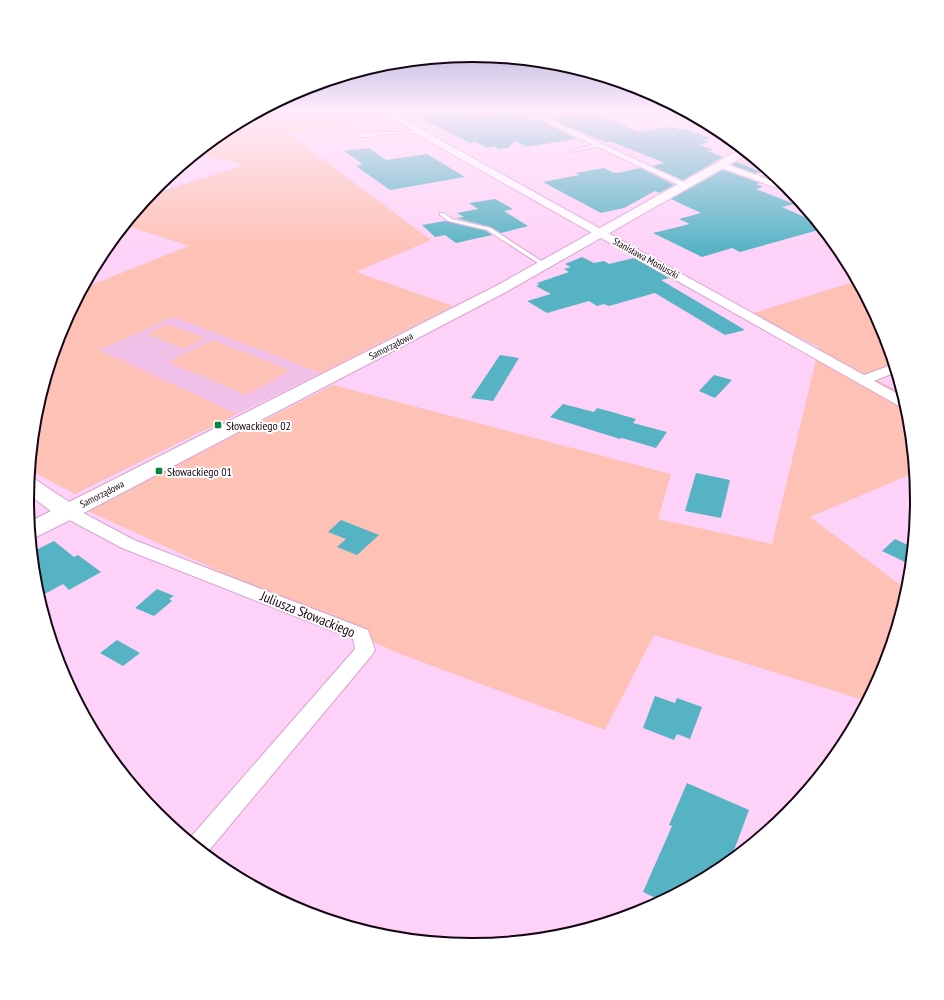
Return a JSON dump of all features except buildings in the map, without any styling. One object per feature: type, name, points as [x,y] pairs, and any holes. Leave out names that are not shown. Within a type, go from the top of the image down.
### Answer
[{"type":"street","name":"Stanisława Moniuszki","points":[[467,158],[898,400]]},
{"type":"street","points":[[627,158],[686,185]]},
{"type":"street","name":"Samorządowa","points":[[35,529],[501,289],[734,158]]},
{"type":"street","points":[[721,165],[777,186]]},
{"type":"street","points":[[864,380],[890,370]]},
{"type":"street","name":"Juliusza Słowackiego","points":[[34,489],[68,512],[128,544],[361,635],[365,650],[200,843]]},
{"type":"lane","points":[[752,176],[764,174]]},
{"type":"lane","points":[[442,214],[450,220],[489,229],[543,264]]},
{"type":"shaded area","points":[[215,158],[321,158],[431,240],[356,272],[453,306],[321,373],[174,317],[99,350],[237,414],[75,494],[35,473],[42,415],[57,359],[67,332],[91,285],[189,246],[130,227],[161,192],[244,165]]},
{"type":"shaded area","points":[[746,159],[773,181],[733,166]]},
{"type":"shaded area","points":[[852,283],[877,332],[887,359],[891,374],[877,380],[896,390],[902,415],[909,475],[810,517],[902,586],[887,641],[877,668],[862,699],[654,635],[605,730],[398,653],[88,511],[333,385],[671,474],[658,519],[772,544],[819,347],[750,314]]},
{"type":"shaded area","points":[[91,285],[321,373],[75,494],[35,473],[35,471],[42,415],[57,359],[67,332]]},
{"type":"shaded area","points":[[168,324],[205,338],[184,349],[147,334]]},
{"type":"shaded area","points":[[213,340],[290,370],[246,395],[168,362]]},
{"type":"place","name":"Słowackiego 02","points":[[218,425]]},
{"type":"place","name":"Słowackiego 01","points":[[159,471]]}]
